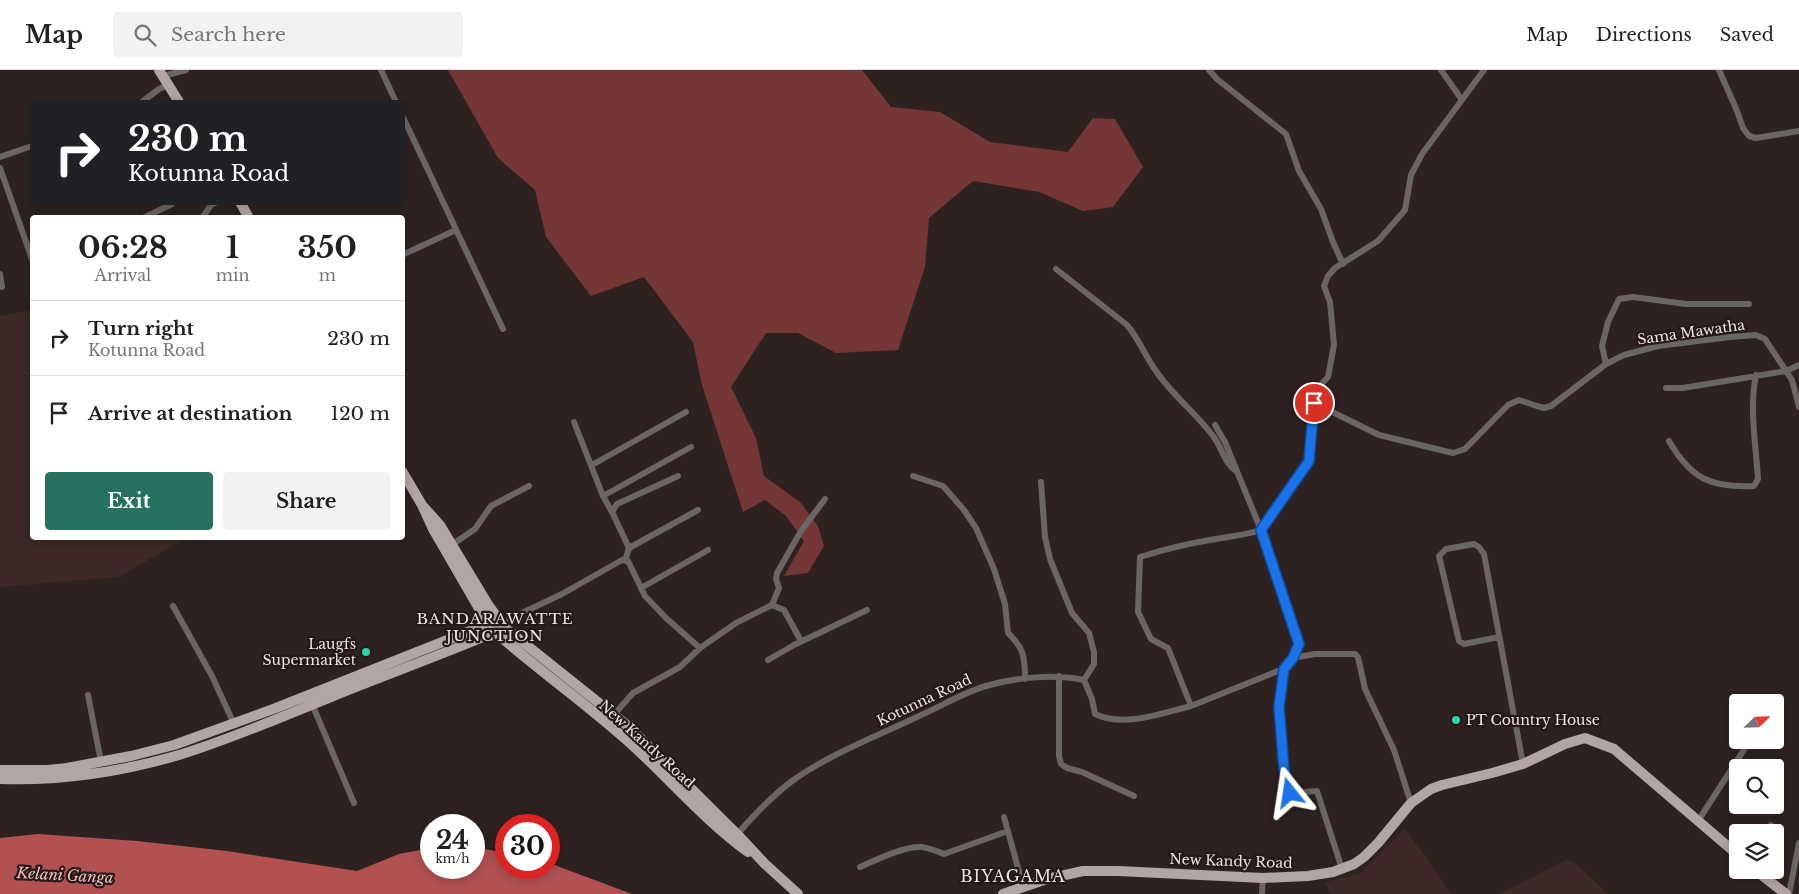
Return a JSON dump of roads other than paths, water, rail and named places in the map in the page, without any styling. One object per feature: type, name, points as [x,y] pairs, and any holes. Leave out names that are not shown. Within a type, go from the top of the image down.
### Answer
[{"type":"main road","points":[[163,77],[178,100]]},
{"type":"main road","points":[[405,476],[422,505],[433,529],[492,628]]},
{"type":"main road","points":[[0,770],[101,767],[179,755],[502,623],[453,544],[440,525],[422,505]]},
{"type":"main road","name":"New Kandy Road","points":[[502,623],[610,719],[696,808],[735,837],[798,894]]},
{"type":"main road","name":"New Kandy Road","points":[[492,628],[610,719]]},
{"type":"main road","points":[[0,779],[52,779],[101,767],[310,700]]},
{"type":"main road","name":"New Kandy Road","points":[[1003,894],[1023,886],[1069,873],[1095,871],[1118,870],[1263,878],[1308,876],[1342,869],[1354,864],[1371,851],[1411,803],[1426,792],[1442,785],[1523,764],[1579,738],[1592,739],[1614,749],[1729,847]]},
{"type":"main road","points":[[1767,879],[1787,894]]},
{"type":"street","points":[[145,100],[159,89],[163,77],[186,70]]},
{"type":"street","points":[[381,70],[395,100]]},
{"type":"street","points":[[1209,70],[1217,79],[1286,134],[1299,171],[1322,209],[1343,264]]},
{"type":"street","points":[[1441,70],[1462,100]]},
{"type":"street","points":[[1191,706],[1168,648],[1151,639],[1138,612],[1140,557],[1164,549],[1261,530],[1309,461],[1315,391],[1328,377],[1334,345],[1330,302],[1324,286],[1328,276],[1335,268],[1378,241],[1405,210],[1411,175],[1422,154],[1484,70]]},
{"type":"street","points":[[1719,70],[1743,128],[1749,136],[1756,138],[1799,131]]},
{"type":"street","points":[[405,121],[503,329]]},
{"type":"street","points":[[0,156],[30,147]]},
{"type":"street","points":[[0,168],[30,253]]},
{"type":"street","points":[[149,215],[170,205]]},
{"type":"street","points":[[204,215],[212,205]]},
{"type":"street","points":[[405,253],[456,230]]},
{"type":"street","points":[[1056,269],[1130,329],[1156,372],[1212,434],[1230,467],[1237,472]]},
{"type":"street","points":[[0,274],[2,287]]},
{"type":"street","points":[[1606,364],[1602,346],[1608,322],[1619,299],[1632,297],[1686,304],[1749,304]]},
{"type":"street","name":"Sama Mawatha","points":[[1314,403],[1380,435],[1453,453],[1465,449],[1508,404],[1519,400],[1544,408],[1551,406],[1606,364],[1624,355],[1658,346],[1756,335],[1766,339],[1779,358],[1792,380],[1799,407]]},
{"type":"street","points":[[1666,388],[1683,388],[1786,371],[1799,365]]},
{"type":"street","points":[[1669,441],[1680,460],[1690,470],[1709,482],[1742,487],[1754,486],[1758,479],[1753,408],[1753,390],[1756,375]]},
{"type":"street","points":[[592,465],[686,412]]},
{"type":"street","points":[[574,422],[604,496],[629,548],[626,561]]},
{"type":"street","points":[[1041,482],[1045,537],[1050,559],[1072,613],[1089,632],[1094,652],[1094,664],[1084,680],[1092,699],[1095,714],[1102,718],[1123,720],[1191,706],[1284,669],[1293,658],[1299,644],[1261,530],[1226,442],[1215,425]]},
{"type":"street","points":[[604,496],[691,447]]},
{"type":"street","points":[[612,512],[617,504],[678,476]]},
{"type":"street","points":[[913,476],[943,486],[964,510],[976,528],[994,569],[1004,604],[1008,633],[1023,651],[1025,679]]},
{"type":"street","points":[[453,544],[475,529],[491,506],[529,486]]},
{"type":"street","points":[[610,719],[633,693],[680,667],[700,648],[736,623],[772,605],[779,588],[776,579],[777,573],[793,543],[825,499]]},
{"type":"street","points":[[629,548],[698,510]]},
{"type":"street","points":[[1499,637],[1464,644],[1459,641],[1439,556],[1446,549],[1474,544],[1479,546],[1484,554],[1523,764]]},
{"type":"street","points":[[641,588],[708,550]]},
{"type":"street","points":[[502,623],[562,594],[622,560],[628,561],[645,596],[666,618],[700,648]]},
{"type":"street","points":[[772,605],[784,610],[802,641]]},
{"type":"street","points":[[173,606],[212,676],[234,724]]},
{"type":"street","points":[[768,660],[802,641],[867,610]]},
{"type":"street","points":[[1293,658],[1315,654],[1355,654],[1358,657],[1365,689],[1394,750],[1411,803]]},
{"type":"street","points":[[1284,669],[1279,707],[1284,769],[1290,793],[1317,791],[1342,869]]},
{"type":"street","points":[[1059,676],[1059,756],[1061,764],[1134,796]]},
{"type":"street","name":"Kotunna Road","points":[[735,837],[780,791],[794,780],[824,762],[967,692],[988,685],[1025,679],[1059,676],[1084,680]]},
{"type":"street","points":[[88,695],[101,767]]},
{"type":"street","points":[[310,700],[354,803]]},
{"type":"street","points":[[1698,821],[1744,749]]},
{"type":"street","points":[[1004,817],[1023,886]]},
{"type":"street","points":[[860,866],[919,847],[944,854],[1008,831]]},
{"type":"street","points":[[1787,894],[1799,844]]},
{"type":"street","points":[[1262,894],[1263,878]]},
{"type":"water","name":"Kelani Ganga","points":[[38,834],[137,841],[227,851],[357,871],[399,854],[420,850],[420,879],[485,879],[485,849],[495,851],[495,879],[560,879],[560,867],[632,894],[0,894],[0,838]]},
{"type":"place","name":"Laugfs Supermarket","points":[[366,652]]},
{"type":"place","name":"PT Country House","points":[[1456,720]]},
{"type":"district","name":"BANDARAWATTE JUNCTION","points":[[495,626]]},
{"type":"district","name":"BIYAGAMA","points":[[1013,876]]}]
